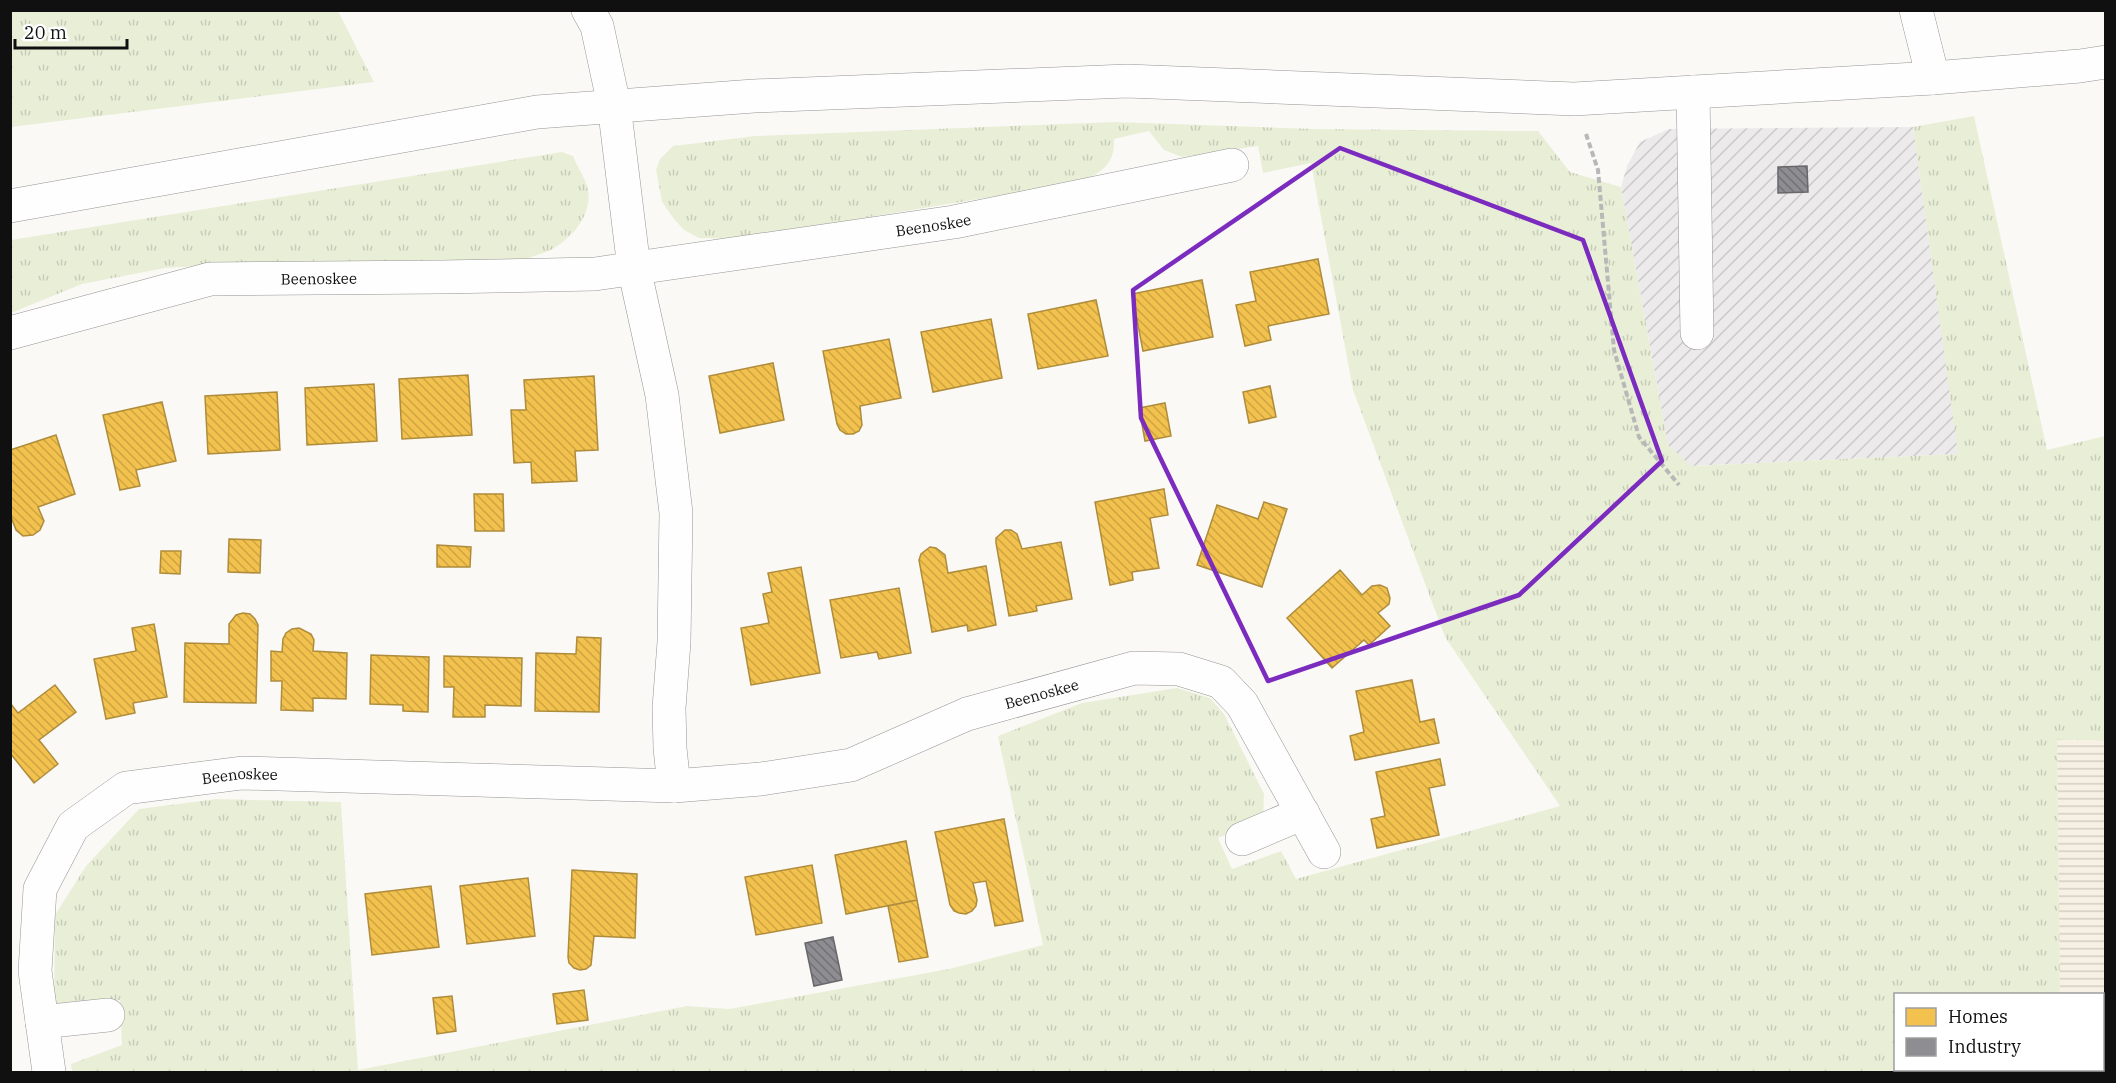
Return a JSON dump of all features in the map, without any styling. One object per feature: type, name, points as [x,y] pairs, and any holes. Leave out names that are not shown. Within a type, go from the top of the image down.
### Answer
[{"type":"street","points":[[588,10],[597,26],[615,105],[634,268],[662,396],[676,513],[674,642],[669,708],[674,786]]},
{"type":"street","points":[[1916,10],[1933,78]]},
{"type":"street","points":[[10,206],[537,112],[615,105],[754,96],[1127,81],[1574,99],[1933,78],[2106,62]]},
{"type":"street","points":[[1693,92],[1697,333]]},
{"type":"street","name":"Beenoskee","points":[[10,333],[210,279],[595,274],[954,222],[1232,165]]},
{"type":"street","name":"Beenoskee","points":[[49,1072],[35,971],[40,889],[73,826],[126,788],[242,773],[674,786],[761,779],[851,765],[967,714],[1134,668],[1179,669],[1221,682],[1242,704],[1324,852]]},
{"type":"street","points":[[1242,839],[1303,813]]},
{"type":"street","points":[[42,1022],[108,1015]]},
{"type":"path","points":[[1574,99],[1598,170],[1614,350],[1639,437],[1679,485]]},
{"type":"highlighted area","points":[[1340,148],[1583,240],[1662,461],[1519,595],[1268,681],[1141,418],[1133,290]]},
{"type":"shaded area","points":[[1913,127],[1959,454],[1690,466],[1668,446],[1621,187],[1627,166],[1640,142],[1669,129]]},
{"type":"shaded area","points":[[2057,739],[2105,741],[2105,1072],[2060,1072],[2104,1071],[2104,993],[2060,993]]},
{"type":"green space","points":[[10,11],[338,11],[374,82],[11,127]]},
{"type":"green space","points":[[1974,116],[2047,450],[2105,436],[2105,741],[2057,739],[2060,993],[1894,993],[1894,1071],[2060,1072],[72,1072],[71,1064],[122,1045],[120,1000],[54,1008],[55,915],[86,866],[139,809],[217,799],[341,802],[358,1070],[687,1006],[729,1009],[949,969],[1043,945],[998,736],[1082,703],[1177,688],[1210,698],[1224,714],[1264,794],[1263,819],[1218,838],[1232,869],[1281,851],[1296,879],[1560,806],[1445,637],[1353,390],[1311,163],[1263,173],[1258,146],[1182,157],[1164,150],[1149,131],[1114,139],[1110,161],[1102,170],[1082,182],[737,239],[699,238],[684,230],[662,202],[656,170],[660,159],[673,146],[755,136],[1115,122],[1315,129],[1538,131],[1570,172],[1621,187],[1668,445],[1691,466],[1958,454],[1913,127]]},
{"type":"green space","points":[[562,152],[573,156],[586,182],[588,204],[586,213],[570,236],[556,247],[517,262],[251,263],[165,268],[82,284],[11,313],[11,240]]},
{"type":"building: Homes","points":[[1318,259],[1329,314],[1268,326],[1271,340],[1245,346],[1236,305],[1256,301],[1250,272]]},
{"type":"building: Homes","points":[[1202,280],[1213,337],[1143,351],[1132,294]]},
{"type":"building: Homes","points":[[1096,300],[1108,356],[1038,369],[1028,314]]},
{"type":"building: Homes","points":[[991,319],[1002,378],[933,392],[921,332]]},
{"type":"building: Homes","points":[[889,339],[901,398],[860,406],[862,425],[859,431],[846,434],[837,424],[823,351]]},
{"type":"building: Homes","points":[[773,363],[784,420],[720,433],[709,376]]},
{"type":"building: Homes","points":[[468,375],[472,435],[402,439],[399,379]]},
{"type":"building: Homes","points":[[594,376],[598,450],[575,451],[577,481],[532,483],[531,462],[514,463],[511,410],[526,410],[524,380]]},
{"type":"building: Homes","points":[[374,384],[377,441],[307,445],[305,388]]},
{"type":"building: Homes","points":[[1270,386],[1276,417],[1249,423],[1243,392]]},
{"type":"building: Homes","points":[[277,392],[280,450],[208,454],[205,396]]},
{"type":"building: Homes","points":[[162,402],[176,461],[136,470],[140,486],[120,490],[103,415]]},
{"type":"building: Homes","points":[[1165,403],[1171,436],[1145,441],[1139,408]]},
{"type":"building: Homes","points":[[56,435],[75,494],[38,507],[44,521],[40,530],[33,535],[23,536],[16,530],[10,514],[10,450]]},
{"type":"building: Homes","points":[[1164,489],[1168,515],[1150,518],[1159,568],[1132,572],[1133,580],[1110,585],[1095,502]]},
{"type":"building: Homes","points":[[474,494],[503,494],[504,531],[475,531]]},
{"type":"building: Homes","points":[[1264,502],[1287,509],[1262,587],[1197,565],[1217,505],[1258,519]]},
{"type":"building: Homes","points":[[1005,530],[1011,530],[1017,534],[1022,549],[1061,542],[1072,599],[1036,606],[1037,611],[1009,616],[996,543],[996,538]]},
{"type":"building: Homes","points":[[229,539],[261,540],[260,573],[228,572]]},
{"type":"building: Homes","points":[[437,545],[471,547],[470,567],[437,567]]},
{"type":"building: Homes","points":[[930,547],[936,548],[945,555],[948,573],[986,566],[996,625],[968,631],[967,625],[932,632],[919,560],[921,554]]},
{"type":"building: Homes","points":[[161,551],[181,551],[180,574],[160,573]]},
{"type":"building: Homes","points":[[801,567],[820,673],[751,685],[741,628],[769,623],[763,594],[772,592],[768,573]]},
{"type":"building: Homes","points":[[1340,570],[1362,595],[1372,586],[1380,585],[1387,588],[1389,604],[1378,613],[1390,626],[1369,645],[1364,640],[1332,668],[1287,618]]},
{"type":"building: Homes","points":[[899,588],[911,653],[879,659],[877,652],[841,658],[830,600]]},
{"type":"building: Homes","points":[[250,614],[258,625],[256,703],[184,702],[185,643],[229,644],[229,624],[236,615]]},
{"type":"building: Homes","points":[[154,624],[167,697],[133,703],[135,713],[106,719],[94,659],[136,651],[132,628]]},
{"type":"building: Homes","points":[[299,628],[311,634],[314,640],[313,651],[347,653],[346,699],[313,698],[313,711],[281,710],[282,681],[271,681],[271,651],[282,652],[286,633]]},
{"type":"building: Homes","points":[[577,637],[601,638],[599,712],[535,711],[536,653],[576,654]]},
{"type":"building: Homes","points":[[371,655],[429,657],[428,712],[403,711],[403,705],[370,704]]},
{"type":"building: Homes","points":[[444,656],[522,658],[521,706],[485,705],[485,717],[453,717],[454,687],[444,687]]},
{"type":"building: Homes","points":[[1412,680],[1420,722],[1434,719],[1439,743],[1355,760],[1350,736],[1364,732],[1356,691]]},
{"type":"building: Homes","points":[[55,685],[76,712],[39,740],[58,764],[34,783],[10,753],[10,703],[18,713]]},
{"type":"building: Homes","points":[[1440,759],[1445,785],[1429,788],[1439,835],[1377,848],[1371,819],[1385,816],[1376,772]]},
{"type":"building: Homes","points":[[1004,819],[1023,921],[995,926],[986,881],[973,883],[977,900],[972,911],[966,914],[959,913],[954,911],[950,905],[935,832]]},
{"type":"building: Homes","points":[[906,841],[917,900],[846,914],[835,855]]},
{"type":"building: Homes","points":[[812,865],[822,923],[756,935],[745,877]]},
{"type":"building: Homes","points":[[572,870],[637,874],[635,938],[594,936],[591,965],[580,970],[569,963],[568,957]]},
{"type":"building: Homes","points":[[528,878],[535,936],[467,944],[460,886]]},
{"type":"building: Homes","points":[[431,886],[439,947],[372,955],[365,894]]},
{"type":"building: Homes","points":[[917,900],[928,957],[899,962],[888,906]]},
{"type":"building: Homes","points":[[584,990],[588,1020],[557,1024],[553,994]]},
{"type":"building: Homes","points":[[452,996],[456,1031],[437,1034],[433,998]]},
{"type":"building: Industry","points":[[1807,166],[1808,192],[1778,193],[1778,167]]},
{"type":"building: Industry","points":[[833,937],[842,980],[814,986],[805,943]]}]
